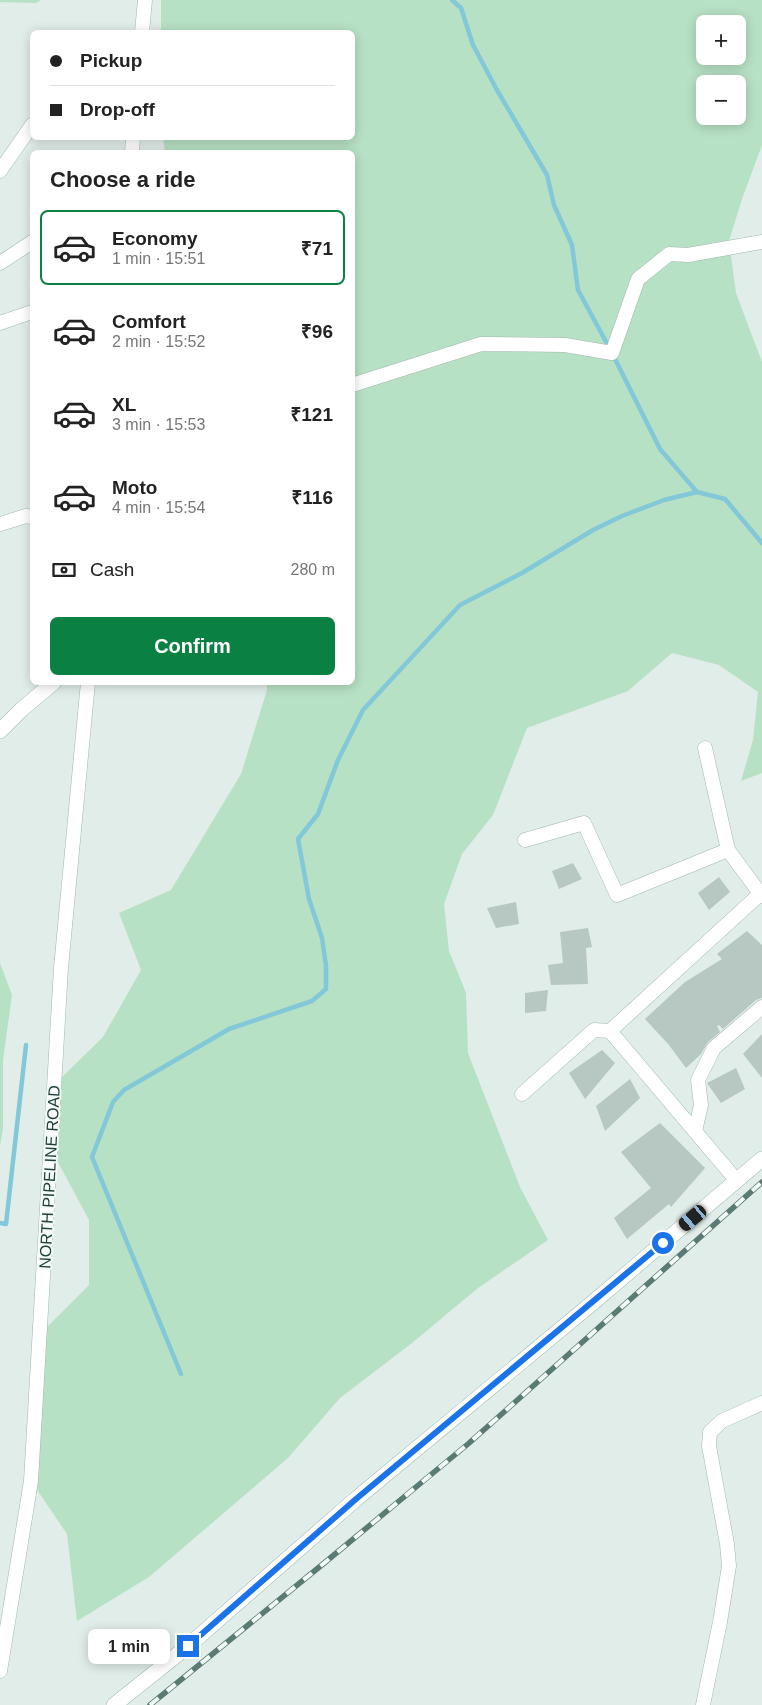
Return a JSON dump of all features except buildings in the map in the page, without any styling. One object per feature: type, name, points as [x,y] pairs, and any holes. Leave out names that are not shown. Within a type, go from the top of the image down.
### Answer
[{"type":"street","points":[[142,30],[145,0]]},
{"type":"street","points":[[0,171],[30,128]]},
{"type":"street","points":[[355,384],[481,344],[565,345],[612,353],[638,279],[669,254],[688,255],[762,242]]},
{"type":"street","points":[[0,263],[30,243]]},
{"type":"street","points":[[0,323],[30,313]]},
{"type":"street","points":[[0,524],[26,516],[30,517]]},
{"type":"street","points":[[0,731],[20,710],[50,685]]},
{"type":"street","name":"NORTH PIPELINE ROAD","points":[[0,1671],[31,1482],[61,968],[88,685]]},
{"type":"street","points":[[522,1094],[594,1030],[610,1031],[761,895],[728,850],[705,748]]},
{"type":"street","points":[[525,840],[584,823],[617,895],[728,850]]},
{"type":"street","points":[[695,1131],[701,1105],[698,1080],[714,1048],[762,1007]]},
{"type":"street","points":[[610,1031],[737,1181]]},
{"type":"street","points":[[114,1705],[188,1646],[356,1499],[762,1159]]},
{"type":"street","points":[[703,1705],[720,1622],[728,1566],[727,1544],[709,1446],[710,1432],[722,1421],[762,1403]]},
{"type":"green space","points":[[0,0],[41,0],[36,3],[0,2]]},
{"type":"green space","points":[[161,0],[762,0],[762,145],[729,241],[736,293],[762,362],[762,773],[741,781],[753,740],[758,692],[719,665],[672,653],[628,691],[527,728],[493,815],[462,854],[444,904],[449,951],[466,993],[468,1053],[520,1187],[548,1240],[478,1288],[412,1343],[340,1398],[288,1458],[149,1577],[77,1621],[67,1534],[31,1481],[40,1334],[89,1285],[89,1220],[51,1149],[55,1084],[103,1037],[141,970],[119,913],[171,890],[241,774],[267,685],[355,685],[355,150],[165,150],[163,140],[355,140],[355,30],[161,30]]},
{"type":"green space","points":[[0,963],[12,995],[3,1060],[3,1128],[0,1146]]},
{"type":"waterway","points":[[452,0],[461,8],[473,45],[547,175],[554,205],[572,245],[578,290],[610,349]]},
{"type":"waterway","points":[[613,355],[660,449],[697,492]]},
{"type":"waterway","points":[[181,1374],[92,1157],[113,1102],[124,1090],[229,1029],[312,1001],[326,989],[326,966],[322,938],[309,899],[298,839],[318,814],[338,760],[363,710],[460,605],[522,573],[593,530],[622,516],[664,500],[697,492],[725,499],[762,543]]},
{"type":"waterway","points":[[0,1223],[6,1224],[26,1045]]},
{"type":"railway","points":[[150,1705],[468,1444],[762,1182]]},
{"type":"route","points":[[188,1646],[356,1499],[663,1243]]}]
